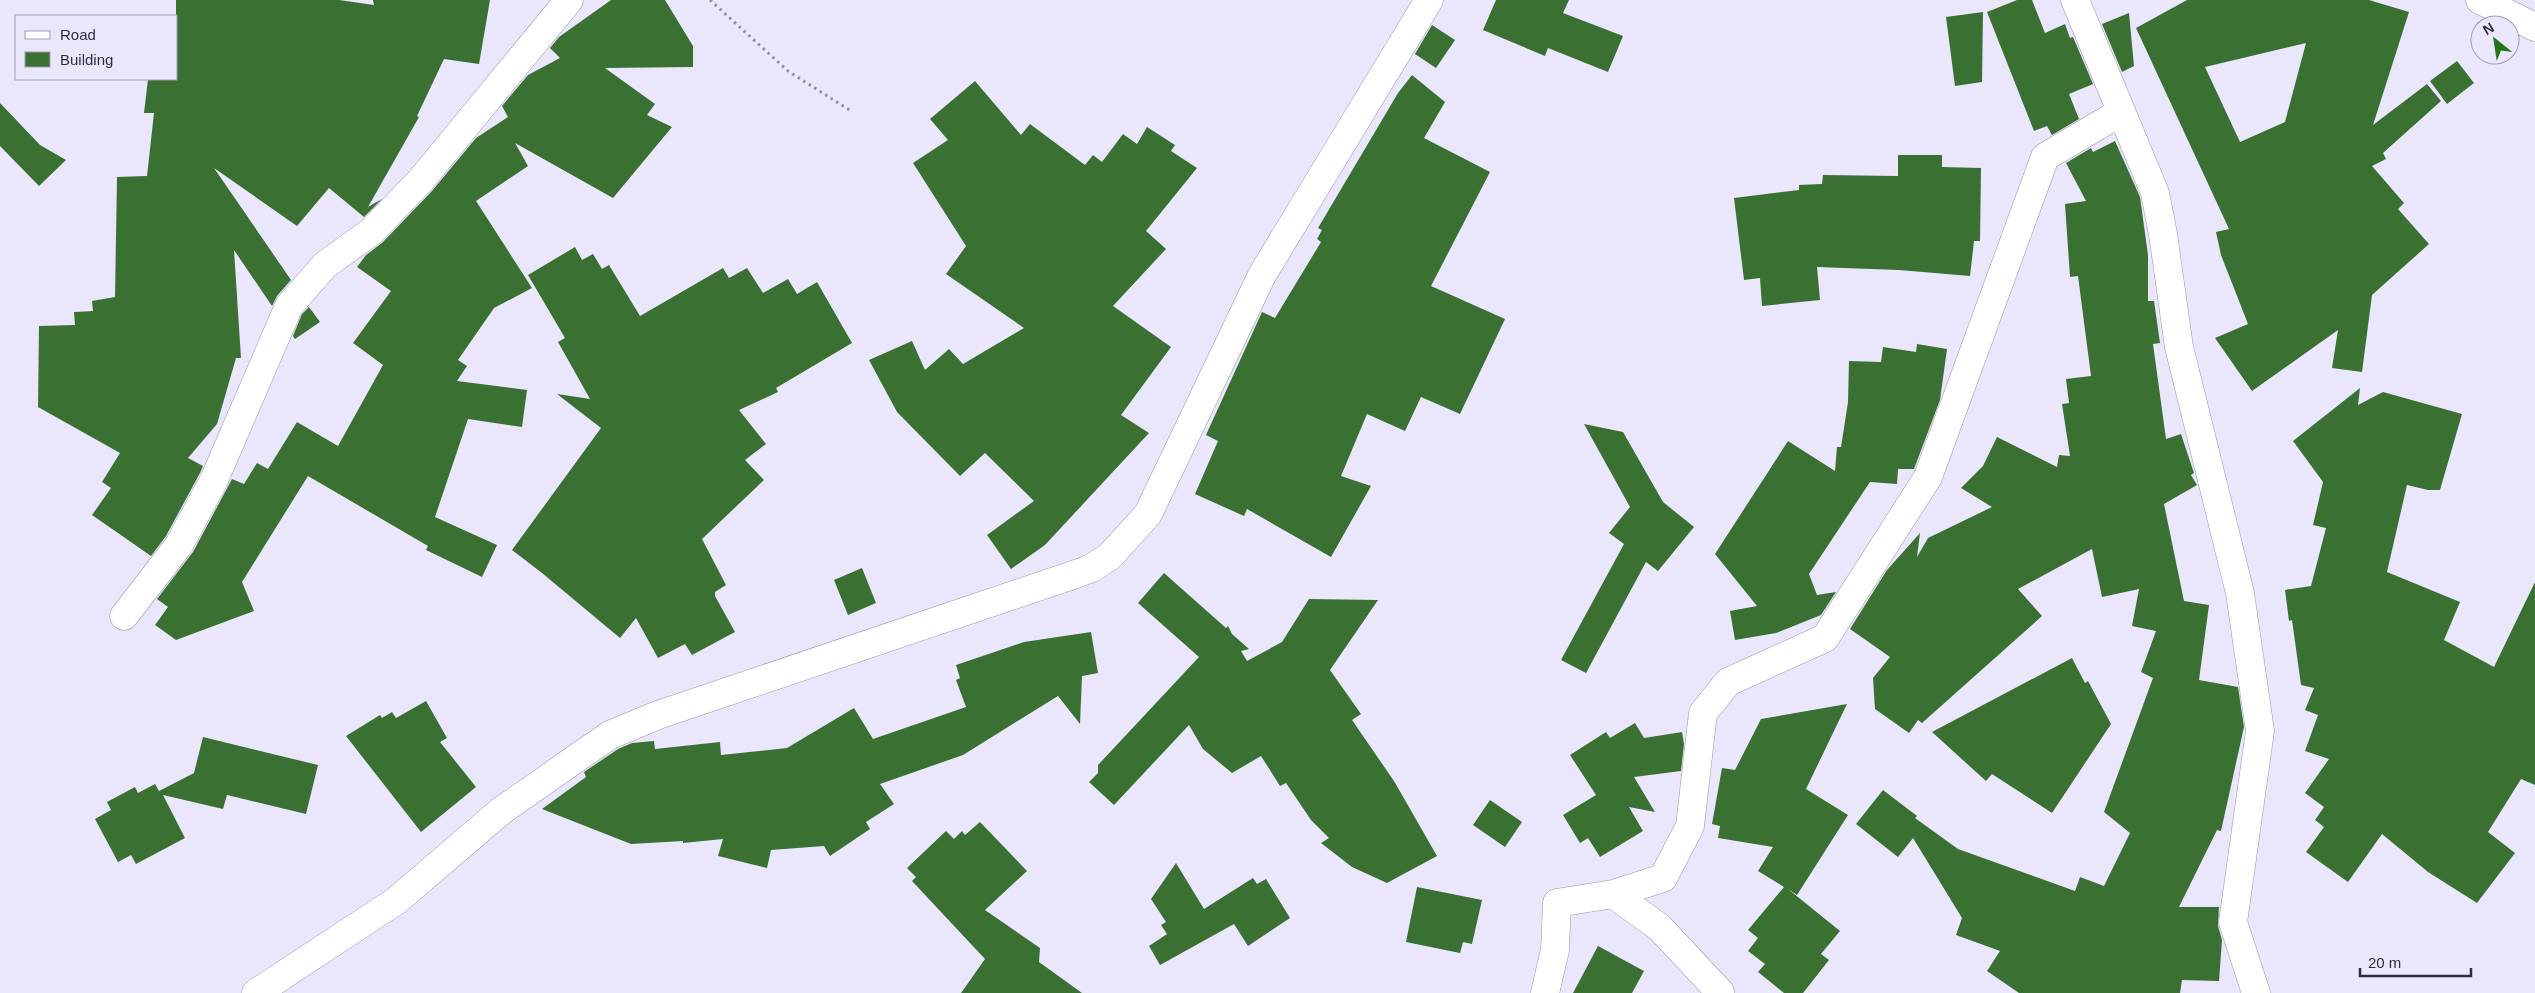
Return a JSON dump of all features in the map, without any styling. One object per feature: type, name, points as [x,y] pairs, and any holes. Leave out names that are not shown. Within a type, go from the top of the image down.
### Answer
[{"type":"street","points":[[124,616],[179,545],[214,480],[289,306],[325,265],[372,232],[421,180],[569,0]]},
{"type":"street","points":[[256,993],[396,901],[501,811],[610,735],[658,715],[1076,574],[1092,568],[1110,556],[1148,514],[1262,275],[1429,0]]},
{"type":"street","points":[[2076,0],[2155,194],[2163,234],[2179,347],[2240,593],[2260,731],[2233,922],[2256,993]]},
{"type":"street","points":[[2480,0],[2535,28]]},
{"type":"street","points":[[1545,993],[1555,950],[1557,903],[1613,894],[1663,878],[1690,826],[1703,713],[1728,682],[1825,638],[1928,477],[2045,157],[2121,112]]},
{"type":"street","points":[[1613,894],[1659,927],[1720,992]]},
{"type":"path","points":[[710,0],[788,71],[851,111]]},
{"type":"building","points":[[176,0],[339,0],[374,5],[373,0],[490,0],[479,64],[444,59],[417,116],[419,117],[368,207],[382,199],[364,217],[329,188],[297,226],[214,168],[291,280],[277,296],[272,306],[234,250],[241,358],[236,358],[217,424],[188,458],[203,466],[200,473],[166,536],[151,556],[92,515],[111,488],[102,482],[120,453],[38,407],[39,326],[75,325],[74,312],[93,311],[92,301],[115,297],[117,177],[147,176],[154,113],[144,113],[148,80],[178,80],[178,15],[176,15]]},
{"type":"building","points":[[611,0],[665,0],[693,46],[693,67],[605,68],[655,104],[647,115],[672,127],[613,198],[515,143],[528,166],[476,201],[532,288],[494,308],[458,360],[467,366],[457,381],[527,390],[522,427],[468,419],[435,517],[497,545],[482,577],[426,550],[428,546],[308,476],[242,582],[254,611],[176,640],[155,625],[168,607],[157,599],[193,552],[232,479],[244,484],[257,463],[268,469],[297,422],[338,446],[383,365],[353,343],[391,291],[357,267],[366,255],[382,243],[432,191],[476,138],[508,117],[502,106],[528,75],[560,58],[550,48],[559,37]]},
{"type":"building","points":[[1496,0],[1569,0],[1563,13],[1623,36],[1608,72],[1548,48],[1545,56],[1483,30]]},
{"type":"building","points":[[2017,0],[2032,0],[2045,33],[2065,24],[2070,38],[2073,37],[2093,84],[2069,94],[2079,119],[2052,135],[2047,126],[2034,131],[1987,12]]},
{"type":"building","points":[[2187,0],[2369,0],[2409,12],[2373,125],[2427,84],[2441,101],[2383,153],[2386,159],[2372,166],[2404,203],[2398,209],[2429,244],[2372,295],[2362,372],[2332,368],[2338,330],[2252,391],[2215,338],[2248,324],[2221,255],[2216,232],[2229,229],[2136,28]],"holes":[[[2306,43],[2285,122],[2240,142],[2205,67]]]},
{"type":"building","points":[[1983,12],[1982,82],[1955,86],[1946,17]]},
{"type":"building","points":[[2129,13],[2134,66],[2122,72],[2102,24]]},
{"type":"building","points":[[1432,25],[1455,40],[1436,68],[1415,54]]},
{"type":"building","points":[[2457,61],[2474,83],[2447,104],[2430,81]]},
{"type":"building","points":[[1412,75],[1445,102],[1424,138],[1490,172],[1431,286],[1505,319],[1460,414],[1421,397],[1405,431],[1367,414],[1341,476],[1371,486],[1331,557],[1247,509],[1244,516],[1195,494],[1218,441],[1206,435],[1262,312],[1275,318],[1321,242],[1317,239],[1322,230],[1318,228],[1398,93]]},
{"type":"building","points":[[975,81],[1021,135],[1030,124],[1085,165],[1093,155],[1102,162],[1123,134],[1137,144],[1147,127],[1175,145],[1171,151],[1197,168],[1146,231],[1166,249],[1113,306],[1171,347],[1121,415],[1149,433],[1045,545],[1011,569],[987,535],[1034,501],[985,453],[960,476],[897,412],[869,360],[912,341],[925,370],[949,349],[963,364],[1024,328],[946,274],[966,246],[913,163],[948,140],[930,119]]},
{"type":"building","points":[[0,103],[40,145],[66,160],[39,186],[0,146]]},
{"type":"building","points":[[2115,141],[2140,197],[2148,255],[2148,301],[2154,301],[2160,343],[2153,344],[2166,439],[2181,434],[2194,473],[2191,475],[2197,485],[2164,504],[2184,601],[2209,605],[2199,680],[2238,687],[2244,727],[2221,831],[2217,830],[2179,907],[2219,907],[2218,926],[2222,940],[2219,981],[2182,980],[2180,993],[2019,993],[1987,971],[2000,951],[1956,935],[1962,918],[1913,838],[1898,857],[1856,824],[1883,790],[1917,816],[1915,818],[1958,849],[2075,891],[2080,877],[2104,886],[2130,833],[2104,812],[2153,678],[2141,672],[2156,631],[2132,626],[2139,589],[2102,597],[2092,549],[2018,589],[2042,616],[1922,723],[1918,720],[1909,733],[1875,709],[1873,678],[1890,657],[1850,629],[1887,570],[1920,533],[1917,557],[1928,538],[1992,507],[1961,488],[1983,466],[1997,437],[2057,467],[2059,455],[2070,456],[2062,404],[2069,403],[2066,379],[2091,376],[2078,276],[2070,277],[2065,204],[2086,201],[2066,163],[2091,148],[2093,152]]},
{"type":"building","points":[[1898,155],[1942,155],[1942,167],[1981,168],[1980,241],[1974,241],[1970,276],[1899,270],[1817,267],[1820,300],[1762,306],[1760,278],[1744,280],[1734,198],[1799,190],[1799,185],[1822,184],[1823,175],[1898,176]]},
{"type":"building","points":[[575,247],[582,260],[593,254],[602,269],[609,265],[640,316],[723,268],[729,278],[747,268],[763,293],[788,279],[797,294],[817,282],[852,343],[776,388],[778,392],[739,410],[766,444],[745,460],[764,480],[702,539],[726,585],[715,592],[715,596],[735,632],[692,655],[685,644],[658,658],[636,618],[620,638],[512,550],[601,428],[557,394],[590,399],[558,342],[565,338],[528,275]]},
{"type":"building","points":[[309,307],[320,322],[295,339],[293,336],[302,314]]},
{"type":"building","points":[[1917,344],[1947,349],[1940,400],[1914,469],[1898,469],[1897,484],[1870,482],[1809,574],[1817,595],[1836,592],[1821,615],[1776,633],[1735,640],[1730,611],[1757,606],[1715,554],[1788,441],[1835,471],[1837,447],[1841,447],[1848,402],[1849,361],[1881,362],[1883,347],[1916,352]]},
{"type":"building","points":[[2360,388],[2358,405],[2383,392],[2462,414],[2440,490],[2428,490],[2407,485],[2387,572],[2460,602],[2444,640],[2494,667],[2535,582],[2535,785],[2521,779],[2488,832],[2515,853],[2477,903],[2428,872],[2382,834],[2348,882],[2306,852],[2324,827],[2315,820],[2324,807],[2305,793],[2329,759],[2305,751],[2318,715],[2305,710],[2314,688],[2301,685],[2292,620],[2289,621],[2285,590],[2311,586],[2326,528],[2313,525],[2323,482],[2293,441]]},
{"type":"building","points":[[1584,424],[1623,432],[1663,502],[1694,527],[1658,571],[1646,562],[1586,673],[1561,660],[1624,544],[1609,533],[1630,507]]},
{"type":"building","points":[[862,568],[876,603],[848,615],[834,580]]},
{"type":"building","points":[[1164,573],[1226,628],[1228,626],[1232,634],[1249,649],[1241,651],[1247,661],[1282,642],[1309,599],[1378,600],[1330,670],[1361,714],[1352,720],[1394,781],[1437,856],[1387,883],[1352,867],[1321,843],[1329,838],[1311,820],[1286,783],[1280,786],[1261,756],[1232,773],[1203,749],[1189,725],[1114,805],[1089,782],[1098,773],[1098,765],[1199,657],[1138,603]]},
{"type":"building","points":[[1091,632],[1098,673],[1082,676],[1080,724],[1058,696],[963,755],[880,784],[894,804],[866,822],[870,829],[830,856],[824,846],[771,850],[767,868],[718,856],[723,839],[683,843],[683,841],[631,844],[542,809],[586,777],[584,772],[618,749],[632,743],[654,741],[655,749],[720,742],[721,755],[787,748],[854,708],[873,739],[966,707],[956,680],[960,678],[956,665],[1024,642]]},
{"type":"building","points":[[2072,658],[2085,683],[2088,681],[2111,724],[2052,813],[1992,774],[1986,781],[1932,732]]},
{"type":"building","points":[[426,701],[447,738],[440,742],[476,787],[421,832],[346,736],[380,715],[382,718],[392,712],[396,718]]},
{"type":"building","points":[[1847,704],[1806,789],[1848,815],[1797,895],[1788,889],[1840,931],[1821,954],[1829,960],[1803,993],[1784,993],[1758,972],[1765,964],[1748,951],[1758,938],[1748,930],[1784,887],[1758,871],[1773,847],[1718,838],[1720,826],[1712,824],[1722,768],[1735,770],[1761,719]]},
{"type":"building","points":[[1635,723],[1644,738],[1682,732],[1684,744],[1681,771],[1634,777],[1655,812],[1629,807],[1643,831],[1600,857],[1588,838],[1580,843],[1563,815],[1596,795],[1570,755],[1606,732],[1610,738]]},
{"type":"building","points":[[203,737],[318,765],[306,814],[227,795],[223,809],[163,795],[185,838],[136,864],[131,855],[118,862],[95,819],[111,810],[107,802],[135,787],[138,793],[155,784],[159,791],[194,773]]},
{"type":"building","points":[[1490,800],[1522,822],[1505,847],[1473,825]]},
{"type":"building","points":[[980,822],[1027,871],[985,910],[1040,948],[1039,962],[1082,993],[961,993],[985,959],[912,881],[916,877],[907,868],[946,831],[954,839],[962,831],[965,835]]},
{"type":"building","points":[[1176,863],[1204,909],[1253,878],[1257,884],[1266,879],[1290,918],[1248,946],[1234,924],[1160,965],[1149,946],[1167,934],[1161,925],[1166,922],[1151,899]]},
{"type":"building","points":[[1417,887],[1482,900],[1472,944],[1463,942],[1460,953],[1406,942]]},
{"type":"building","points":[[1598,946],[1644,971],[1632,993],[1573,993]]}]
